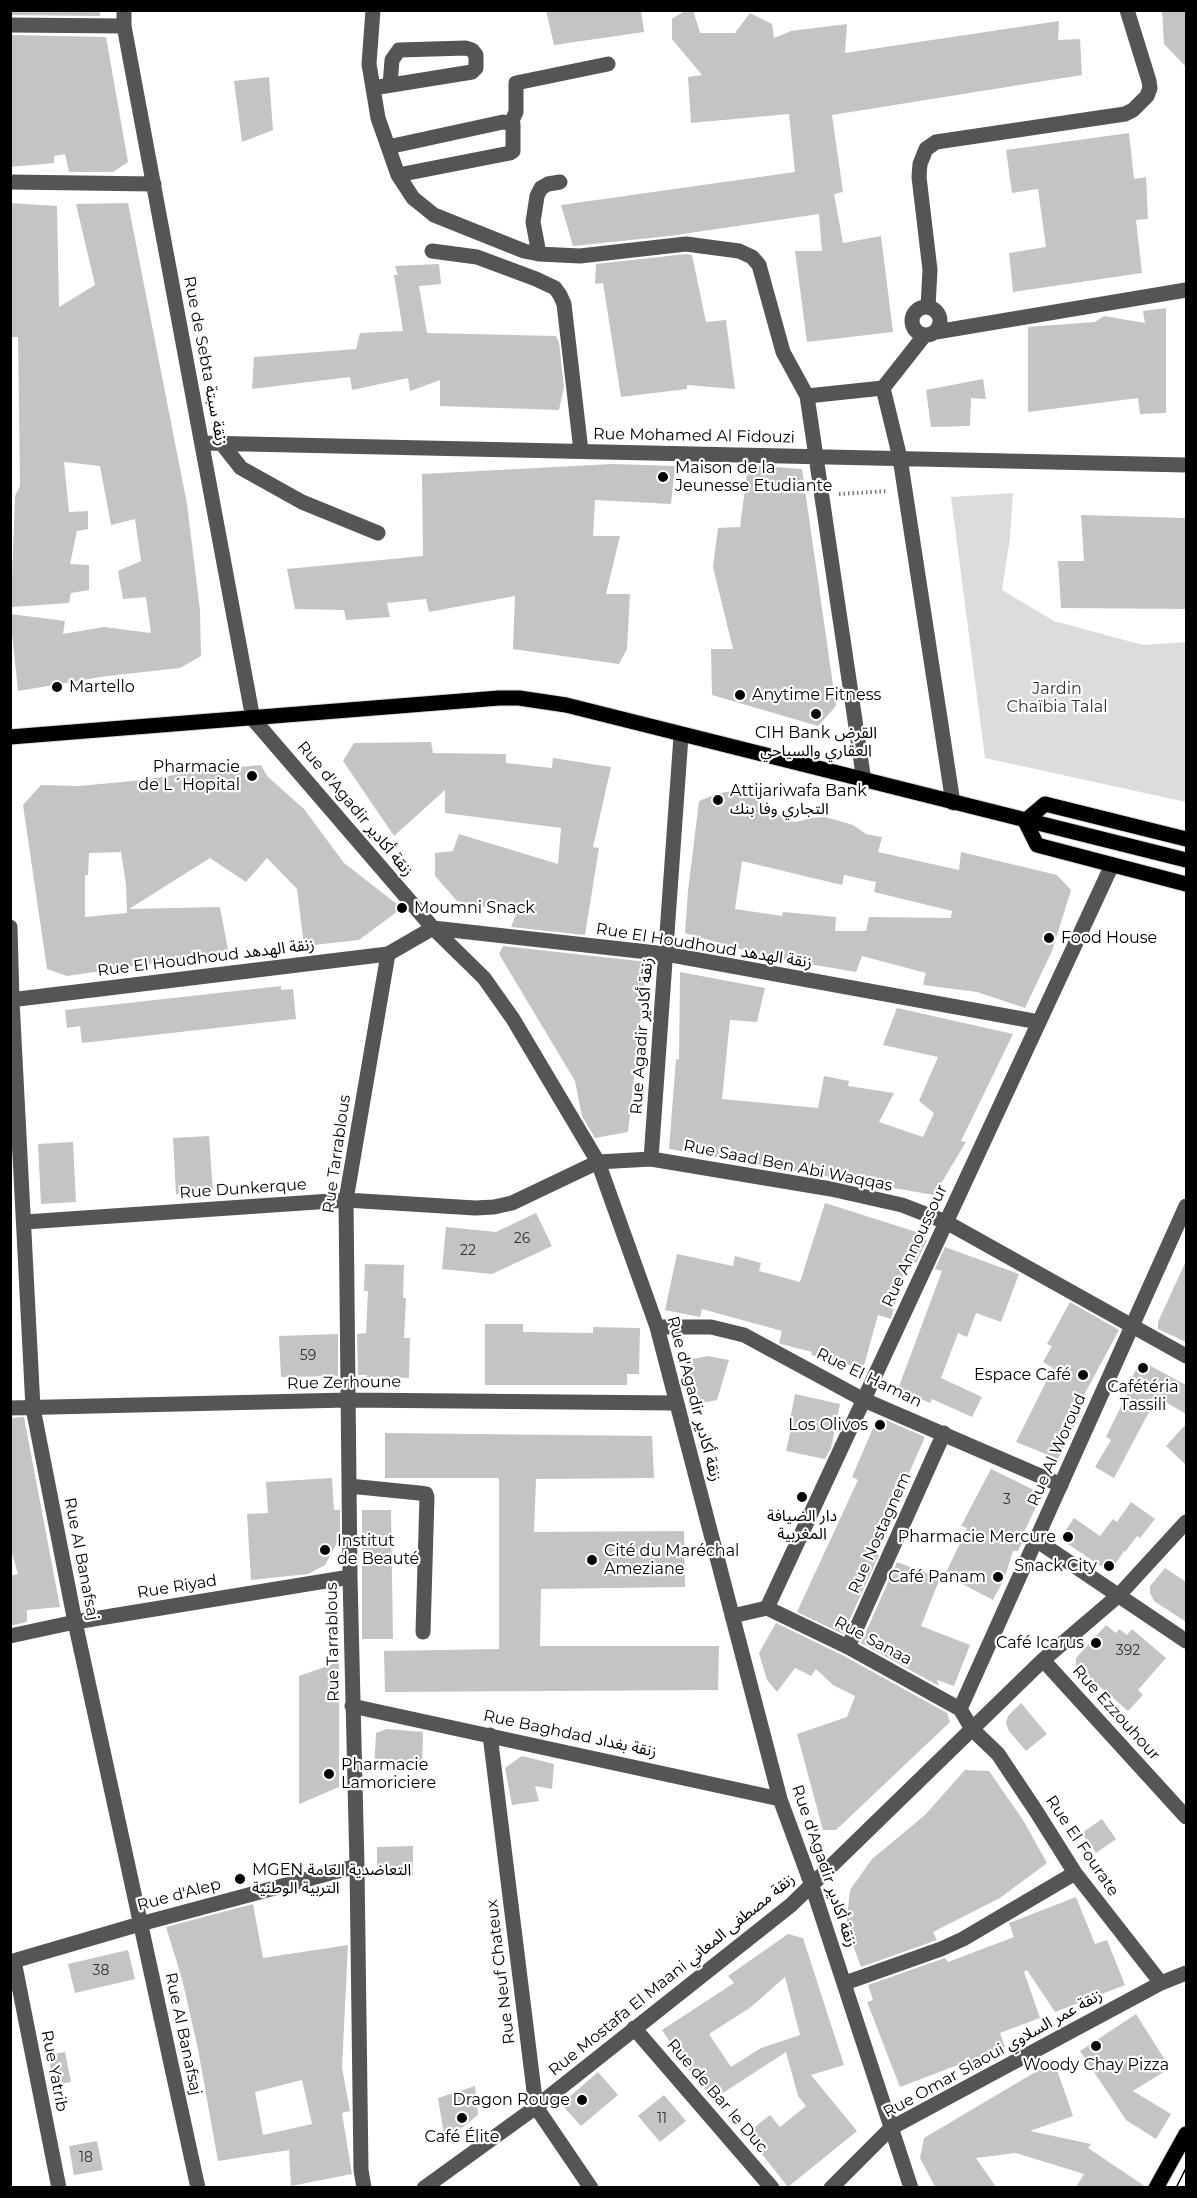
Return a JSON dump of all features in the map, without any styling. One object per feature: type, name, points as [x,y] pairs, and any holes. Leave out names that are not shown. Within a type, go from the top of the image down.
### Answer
[{"type":"main road","points":[[10,737],[519,698],[566,705],[681,736],[1186,860]]},
{"type":"main road","points":[[1025,821],[1045,804],[1186,839]]},
{"type":"main road","points":[[1025,821],[1037,845],[1186,884]]},
{"type":"main road","points":[[1156,2187],[1186,2134]]},
{"type":"street","points":[[373,10],[369,64],[378,118],[398,175],[413,198],[434,215],[524,251],[539,254],[580,256],[686,243],[739,251],[752,257],[759,265],[783,352],[807,396],[864,781]]},
{"type":"street","points":[[928,307],[930,270],[919,177],[920,164],[926,149],[936,142],[1125,114],[1133,110],[1147,96],[1150,88],[1126,10]]},
{"type":"street","points":[[10,25],[124,18]]},
{"type":"street","name":"Rue de Sebta زنقة سبتة","points":[[124,18],[253,718]]},
{"type":"street","points":[[373,88],[472,72],[476,68],[476,55],[472,50],[460,47],[399,50],[392,60],[390,85]]},
{"type":"street","points":[[398,175],[510,153],[513,151],[514,130],[511,123],[516,112],[516,83],[608,64]]},
{"type":"street","points":[[388,147],[503,122],[511,123]]},
{"type":"street","points":[[10,182],[154,184]]},
{"type":"street","points":[[539,254],[533,222],[537,196],[548,184],[560,182]]},
{"type":"street","points":[[432,251],[477,257],[555,288],[564,304],[581,452]]},
{"type":"street","points":[[807,396],[883,388],[930,334],[940,327],[939,314],[928,307],[922,307],[916,311],[911,322],[918,333],[930,334],[1186,290]]},
{"type":"street","points":[[883,388],[900,458],[953,803]]},
{"type":"street","name":"Rue Mohamed Al Fidouzi","points":[[202,443],[1186,465]]},
{"type":"street","points":[[222,444],[241,468],[302,502],[378,533]]},
{"type":"street","name":"Rue d'Agadir زنقة أكادير","points":[[253,718],[433,928],[484,978],[513,1019],[598,1162],[657,1328],[780,1799],[845,1983],[911,2187]]},
{"type":"street","name":"Rue Agadir زنقة أكادير","points":[[651,1159],[681,736]]},
{"type":"street","name":"Rue Annoussour","points":[[767,1608],[1112,865]]},
{"type":"street","name":"Rue Al Banafsaj","points":[[10,927],[11,1000],[25,1222],[33,1408],[75,1622],[198,2187]]},
{"type":"street","name":"Rue El Houdhoud زنقة الهدهد","points":[[11,1000],[387,954],[433,928],[666,954],[1039,1022]]},
{"type":"street","name":"Rue Tarrablous","points":[[364,2187],[361,2170],[357,1866],[352,1706],[346,1200],[387,954]]},
{"type":"street","name":"Rue Saad Ben Abi Waqqas","points":[[598,1162],[651,1159],[831,1189],[902,1205],[946,1222],[1186,1356]]},
{"type":"street","name":"Rue Dunkerque","points":[[25,1222],[346,1200],[494,1208],[512,1203],[598,1162]]},
{"type":"street","name":"Rue Al Woroud","points":[[960,1709],[1186,1206]]},
{"type":"street","name":"Rue El Haman","points":[[657,1328],[711,1327],[744,1335],[864,1400],[1061,1485]]},
{"type":"street","name":"Rue Zerhoune","points":[[10,1408],[348,1400],[677,1403]]},
{"type":"street","name":"Rue Nostagnem","points":[[848,1647],[944,1433]]},
{"type":"street","points":[[349,1486],[419,1493],[426,1494],[428,1497],[423,1632]]},
{"type":"street","name":"Rue Mostafa El Maani زنقة مصطفى المعاني","points":[[424,2187],[536,2107],[791,1905],[1043,1660],[1119,1594],[1186,1522]]},
{"type":"street","points":[[1036,1540],[1186,1641]]},
{"type":"street","name":"Rue Riyad","points":[[10,1636],[75,1622],[350,1577]]},
{"type":"street","points":[[732,1616],[767,1608]]},
{"type":"street","name":"Rue Sanaa","points":[[767,1608],[848,1647],[960,1709]]},
{"type":"street","name":"Rue Ezzouhour","points":[[1043,1660],[1186,1817]]},
{"type":"street","name":"Rue Baghdad زنقة بغداد","points":[[352,1706],[780,1799]]},
{"type":"street","name":"Rue El Fourate","points":[[960,1709],[972,1730],[998,1754],[1075,1873],[1161,1983]]},
{"type":"street","name":"Rue Neuf Chateux","points":[[490,1735],[536,2107],[591,2187]]},
{"type":"street","name":"Rue d'Alep","points":[[12,1961],[357,1866]]},
{"type":"street","points":[[845,1983],[952,1944],[1075,1873]]},
{"type":"street","name":"Rue Yatrib","points":[[12,1961],[59,2187]]},
{"type":"street","name":"Rue Omar Slaoui زنقة عمر السلاوي","points":[[831,2187],[891,2128],[1161,1983],[1186,1973]]},
{"type":"street","name":"Rue de Bar le Duc","points":[[634,2028],[772,2187]]},
{"type":"path","points":[[820,495],[904,490]]},
{"type":"green space","name":"Jardin Chaïbia Talal","points":[[1013,493],[1010,538],[1002,590],[1054,621],[1143,645],[1186,642],[1186,802],[985,758],[951,497]]},
{"type":"building","points":[[10,10],[100,10],[100,16],[10,15]]},
{"type":"building","points":[[546,10],[641,10],[644,32],[554,45]]},
{"type":"building","points":[[686,10],[693,10],[700,33],[735,33],[750,13],[772,24],[774,38],[791,31],[847,24],[845,53],[1059,21],[1058,40],[1080,39],[1082,75],[832,115],[843,192],[834,194],[843,243],[881,236],[893,332],[807,342],[795,251],[822,251],[819,214],[669,236],[573,246],[561,205],[795,172],[789,114],[691,123],[688,77],[702,75],[672,39],[672,19]]},
{"type":"building","points":[[1162,10],[1186,10],[1186,67],[1164,44]]},
{"type":"building","points":[[10,35],[106,37],[128,162],[113,172],[69,172],[65,154],[54,156],[54,163],[10,167]]},
{"type":"building","points":[[269,77],[273,130],[242,142],[234,81]]},
{"type":"building","points":[[1129,133],[1134,179],[1146,177],[1148,219],[1136,220],[1142,273],[1013,292],[1009,253],[1046,247],[1038,189],[1012,193],[1006,150]]},
{"type":"building","points":[[10,203],[57,206],[59,307],[95,285],[76,204],[128,203],[187,504],[200,610],[201,656],[180,668],[107,676],[18,691],[10,614],[65,621],[63,634],[104,627],[151,633],[146,597],[123,599],[118,571],[141,561],[135,519],[111,525],[100,466],[64,462],[69,512],[88,511],[88,529],[77,531],[70,564],[89,565],[89,590],[71,593],[69,603],[11,607],[15,496],[20,486],[18,337],[10,337]]},
{"type":"building","points":[[692,255],[706,322],[726,320],[735,389],[687,385],[687,389],[621,397],[603,283],[595,284],[596,264]]},
{"type":"building","points":[[439,264],[441,284],[419,286],[427,333],[556,336],[559,342],[564,387],[559,410],[440,406],[440,380],[410,391],[408,378],[352,390],[350,377],[252,389],[254,357],[356,349],[360,333],[403,331],[394,275],[398,275],[395,266]]},
{"type":"building","points":[[1166,308],[1166,413],[1140,414],[1138,398],[1028,412],[1028,327],[1095,322],[1104,316],[1145,323],[1143,311]]},
{"type":"building","points":[[983,379],[986,399],[971,398],[970,426],[931,427],[926,390]]},
{"type":"building","points":[[612,464],[675,466],[671,504],[595,500],[593,536],[620,536],[606,594],[630,594],[627,649],[619,664],[513,649],[515,596],[429,612],[426,599],[387,603],[390,617],[346,620],[344,610],[295,609],[287,569],[423,556],[422,474]]},
{"type":"building","points":[[748,465],[802,469],[836,706],[818,726],[712,695],[711,649],[733,649],[713,567],[718,528],[740,527]]},
{"type":"building","points":[[1081,515],[1186,518],[1186,609],[1061,608],[1058,561],[1084,561]]},
{"type":"building","points":[[431,742],[433,753],[506,754],[506,763],[552,768],[553,758],[611,767],[593,847],[599,848],[585,935],[511,927],[516,914],[457,901],[435,876],[435,853],[453,851],[459,834],[558,864],[561,828],[445,813],[445,790],[394,836],[343,761],[354,743]]},
{"type":"building","points":[[261,765],[267,776],[304,809],[344,863],[402,908],[359,940],[304,946],[297,889],[267,858],[246,882],[210,858],[129,909],[220,907],[228,950],[67,976],[47,969],[23,805],[41,785],[79,786],[143,780],[205,770]],"holes":[[[121,852],[126,884],[127,913],[85,917],[85,875],[88,875],[89,853]]]},
{"type":"building","points":[[736,792],[755,796],[771,806],[784,820],[796,822],[825,817],[853,825],[866,834],[882,837],[878,852],[959,870],[961,852],[1057,875],[1071,890],[1052,951],[1025,1008],[977,992],[923,985],[926,973],[862,956],[856,972],[768,957],[685,933],[699,801],[714,795]],"holes":[[[742,861],[842,885],[844,875],[876,882],[874,892],[952,911],[951,918],[869,917],[866,931],[835,931],[836,917],[783,912],[782,916],[735,909]]]},
{"type":"building","points":[[503,946],[647,962],[628,1132],[595,1138],[582,1116],[575,1081],[499,954]]},
{"type":"building","points":[[680,972],[765,988],[757,1022],[730,1020],[722,1099],[818,1108],[824,1076],[849,1081],[848,1086],[894,1093],[879,1122],[923,1137],[934,1113],[919,1101],[938,1057],[883,1045],[897,1008],[1013,1034],[961,1141],[966,1142],[934,1195],[669,1149],[676,1059],[679,1060]]},
{"type":"building","points":[[281,986],[281,990],[293,989],[296,1019],[82,1043],[80,1026],[67,1028],[65,1010]]},
{"type":"building","points":[[209,1136],[213,1192],[176,1194],[173,1138]]},
{"type":"building","points":[[73,1142],[76,1202],[41,1204],[38,1144]]},
{"type":"building","points":[[825,1203],[926,1235],[925,1240],[927,1240],[916,1263],[907,1260],[891,1319],[878,1315],[863,1369],[781,1344],[779,1343],[782,1331],[702,1309],[700,1317],[665,1310],[677,1254],[733,1266],[735,1256],[761,1263],[759,1271],[800,1282]]},
{"type":"building","points":[[536,1213],[552,1246],[492,1274],[442,1269],[446,1227],[496,1232]]},
{"type":"building","points":[[945,1247],[1019,1274],[1001,1322],[976,1313],[967,1337],[958,1333],[941,1378],[982,1397],[972,1417],[932,1399],[930,1403],[898,1389],[942,1271],[935,1269]]},
{"type":"building","points":[[1186,1261],[1186,1342],[1158,1329],[1158,1322]]},
{"type":"building","points":[[365,1264],[404,1265],[403,1298],[406,1298],[404,1338],[410,1338],[409,1378],[358,1375],[357,1334],[366,1333],[368,1291],[364,1291]]},
{"type":"building","points":[[1070,1302],[1119,1330],[1077,1408],[1082,1410],[1058,1459],[1016,1442],[1053,1368],[1043,1362],[1052,1346],[1047,1344]]},
{"type":"building","points":[[485,1324],[523,1324],[523,1332],[593,1333],[593,1327],[640,1328],[639,1374],[627,1374],[627,1385],[485,1385]]},
{"type":"building","points":[[338,1334],[338,1376],[281,1377],[279,1336]]},
{"type":"building","points":[[708,1356],[729,1360],[717,1400],[696,1404],[687,1360]]},
{"type":"building","points":[[1147,1364],[1186,1385],[1186,1414],[1157,1397],[1114,1478],[1095,1467],[1111,1440],[1106,1437],[1128,1392],[1125,1391],[1137,1368]]},
{"type":"building","points":[[795,1394],[840,1404],[831,1448],[825,1459],[786,1451],[793,1420],[790,1420]]},
{"type":"building","points":[[24,1417],[60,1607],[27,1610],[27,1622],[10,1626],[10,1576],[18,1574],[10,1546],[10,1418]]},
{"type":"building","points":[[886,1420],[925,1437],[875,1553],[879,1555],[843,1634],[797,1612],[858,1480],[852,1477],[873,1428],[883,1431]]},
{"type":"building","points":[[1186,1424],[1186,1465],[1166,1446]]},
{"type":"building","name":"Cité du Maréchal Ameziane","points":[[385,1433],[652,1436],[654,1478],[536,1479],[534,1532],[684,1531],[685,1587],[541,1589],[540,1646],[719,1646],[718,1690],[385,1692],[384,1651],[499,1649],[499,1478],[385,1478]]},
{"type":"building","points":[[991,1469],[1036,1491],[1039,1496],[1024,1532],[1024,1538],[1018,1551],[1013,1551],[1004,1579],[993,1600],[945,1575],[967,1528],[961,1526]]},
{"type":"building","points":[[332,1478],[334,1510],[340,1510],[340,1537],[325,1565],[308,1574],[251,1580],[247,1514],[268,1513],[266,1482]]},
{"type":"building","points":[[1131,1502],[1155,1519],[1140,1538],[1137,1536],[1124,1551],[1110,1572],[1060,1539],[1074,1518],[1100,1536],[1113,1519],[1117,1522]]},
{"type":"building","points":[[362,1510],[391,1510],[393,1639],[362,1639]]},
{"type":"building","points":[[897,1562],[940,1578],[921,1626],[970,1645],[954,1686],[937,1680],[939,1686],[861,1643]]},
{"type":"building","points":[[1165,1568],[1186,1582],[1186,1622],[1154,1601],[1150,1593],[1150,1586]]},
{"type":"building","points":[[776,1623],[844,1656],[947,1713],[950,1722],[836,1830],[823,1830],[797,1734],[847,1717],[855,1696],[833,1685],[816,1669],[811,1676],[795,1668],[777,1692],[767,1680],[759,1653]]},
{"type":"building","points":[[1106,1625],[1116,1633],[1119,1629],[1127,1635],[1132,1629],[1166,1658],[1138,1690],[1143,1695],[1128,1711],[1076,1666],[1076,1658]]},
{"type":"building","points":[[339,1662],[339,1787],[299,1804],[299,1676]]},
{"type":"building","points":[[1021,1703],[1047,1734],[1026,1751],[1009,1731],[1006,1723],[1008,1716]]},
{"type":"building","points":[[387,1729],[423,1732],[422,1771],[374,1769],[376,1733]]},
{"type":"building","points":[[522,1756],[554,1764],[552,1789],[535,1786],[539,1801],[512,1805],[505,1768]]},
{"type":"building","points":[[965,1770],[989,1771],[1023,1820],[1047,1863],[1000,1898],[933,1932],[937,1940],[861,1967],[846,1926],[850,1890],[872,1859],[925,1815]]},
{"type":"building","points":[[1102,1819],[1116,1839],[1096,1853],[1082,1833]]},
{"type":"building","points":[[413,1846],[413,1876],[377,1876],[377,1847]]},
{"type":"building","points":[[1076,1897],[1095,1944],[1107,1940],[1125,1985],[1055,2012],[1027,1970],[1024,1972],[1040,2018],[1000,2033],[1005,2047],[900,2087],[867,2002],[873,2000],[868,1985],[945,1958],[948,1962],[1014,1937],[1009,1923]]},
{"type":"building","points":[[253,1904],[263,1958],[348,1945],[342,2068],[350,2111],[342,2113],[352,2174],[291,2186],[289,2150],[218,2161],[198,2049],[182,1979],[166,1927]],"holes":[[[302,2080],[312,2124],[263,2135],[255,2092]]]},
{"type":"building","points":[[788,1934],[803,1938],[844,2065],[811,2075],[857,2131],[788,2187],[746,2134],[770,2115],[780,2127],[806,2106],[798,2096],[786,2052],[712,2100],[662,2030],[734,1983],[728,1976]],"holes":[[[785,1977],[800,2035],[761,2048],[731,2067],[709,2034],[751,2007]]]},
{"type":"building","points":[[128,1950],[135,1979],[75,1993],[68,1964]]},
{"type":"building","points":[[1136,2014],[1170,2068],[1133,2091],[1171,2114],[1156,2139],[1126,2120],[1080,2051]]},
{"type":"building","points":[[65,2052],[71,2082],[54,2085],[48,2055]]},
{"type":"building","points":[[1054,2061],[1073,2116],[1030,2131],[1091,2144],[1088,2148],[1146,2187],[1076,2187],[1084,2174],[1016,2153],[976,2158],[996,2187],[935,2187],[920,2158],[924,2138]]},
{"type":"building","points":[[598,2072],[618,2095],[581,2126],[561,2104]]},
{"type":"building","points":[[475,2086],[478,2115],[445,2141],[438,2098]]},
{"type":"building","points":[[664,2095],[686,2121],[660,2142],[638,2116]]},
{"type":"building","points":[[97,2141],[103,2170],[74,2175],[69,2146]]},
{"type":"tram line","points":[[1176,2188],[1186,2168]]},
{"type":"place","name":"Maison de la Jeunesse Etudiante","points":[[663,477]]},
{"type":"place","name":"Martello","points":[[57,687]]},
{"type":"place","name":"Anytime Fitness","points":[[740,695]]},
{"type":"place","name":"CIH Bank القرض العقاري والسياحي","points":[[816,714]]},
{"type":"place","name":"Pharmacie de L´Hopital","points":[[252,776]]},
{"type":"place","name":"Attijariwafa Bank التجاري وفا بنك","points":[[718,800]]},
{"type":"place","name":"Moumni Snack","points":[[402,908]]},
{"type":"place","name":"Food House","points":[[1049,938]]},
{"type":"place","name":"Cafétéria Tassili","points":[[1143,1368]]},
{"type":"place","name":"Espace Café","points":[[1083,1375]]},
{"type":"place","name":"Los Olivos","points":[[880,1425]]},
{"type":"place","name":"دار الضيافة المغربية","points":[[802,1497]]},
{"type":"place","name":"Pharmacie Mercure","points":[[1068,1537]]},
{"type":"place","name":"Institut de Beauté","points":[[325,1550]]},
{"type":"place","name":"Cité du Maréchal Ameziane","points":[[592,1560]]},
{"type":"place","name":"Snack City","points":[[1109,1566]]},
{"type":"place","name":"Café Panam","points":[[998,1577]]},
{"type":"place","name":"Café Icarus","points":[[1096,1643]]},
{"type":"place","name":"Pharmacie Lamoriciere","points":[[329,1774]]},
{"type":"place","name":"MGEN التعاضدية العامة التربية الوطنية","points":[[240,1879]]},
{"type":"place","name":"Woody Chay Pizza","points":[[1096,2046]]},
{"type":"place","name":"Dragon Rouge","points":[[582,2100]]},
{"type":"place","name":"Café Élite","points":[[462,2118]]}]
